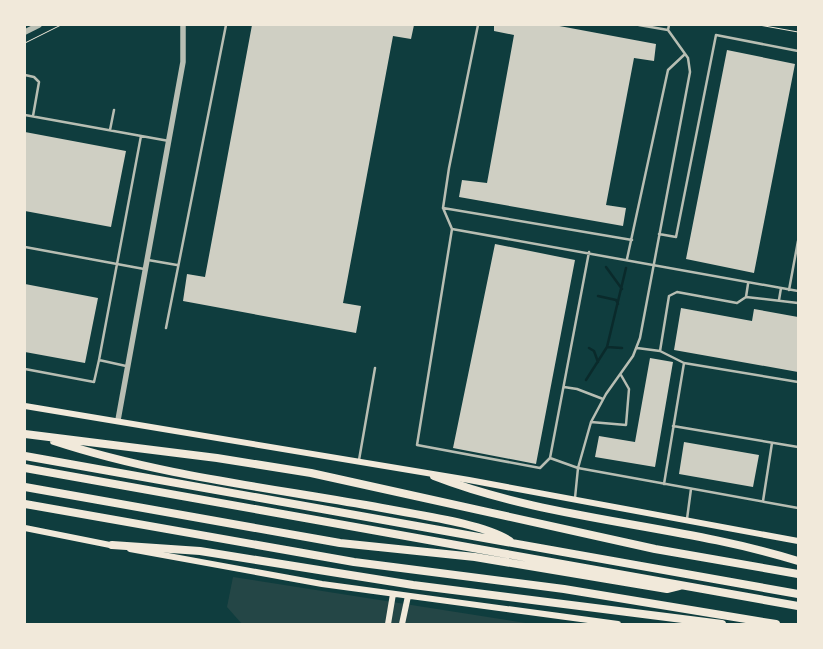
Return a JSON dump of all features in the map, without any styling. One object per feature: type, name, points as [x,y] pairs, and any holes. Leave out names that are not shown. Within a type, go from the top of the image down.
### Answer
[{"type":"highway","points":[[25,433],[89,453],[149,466],[412,514],[497,533],[514,544]]},
{"type":"highway","points":[[25,433],[217,458],[311,473],[645,547],[798,574]]},
{"type":"highway","points":[[25,456],[798,594]]},
{"type":"highway","points":[[25,468],[798,606]]},
{"type":"highway","points":[[434,476],[468,489],[517,501],[733,544],[798,561]]},
{"type":"highway","points":[[25,487],[340,543],[475,557],[667,589],[681,585]]},
{"type":"highway","points":[[25,504],[345,561],[564,589],[776,624]]},
{"type":"highway","points":[[112,545],[200,551],[423,586],[722,624]]},
{"type":"main road","points":[[27,406],[118,420],[798,538]]},
{"type":"main road","points":[[25,528],[233,568],[393,594],[618,624]]},
{"type":"main road","points":[[388,624],[393,594]]},
{"type":"main road","points":[[402,624],[408,596]]},
{"type":"street","points":[[25,32],[39,25]]},
{"type":"street","points":[[118,420],[183,62],[183,25]]},
{"type":"lane","points":[[166,328],[226,25]]},
{"type":"lane","points":[[478,25],[448,168],[444,208],[452,229],[416,446],[540,468],[550,458],[589,252]]},
{"type":"lane","points":[[575,499],[578,468],[591,422],[603,400],[621,375],[640,338],[690,72],[688,58],[668,30],[639,25]]},
{"type":"lane","points":[[668,30],[669,25]]},
{"type":"lane","points":[[659,234],[676,237],[716,35],[798,51]]},
{"type":"lane","points":[[627,259],[668,70],[685,54]]},
{"type":"lane","points":[[25,76],[34,77],[39,82],[33,116]]},
{"type":"lane","points":[[110,130],[114,110]]},
{"type":"lane","points":[[25,115],[169,141]]},
{"type":"lane","points":[[25,369],[94,382],[141,136]]},
{"type":"lane","points":[[444,208],[632,240]]},
{"type":"lane","points":[[452,229],[654,264],[748,284],[798,291]]},
{"type":"lane","points":[[789,290],[798,241]]},
{"type":"lane","points":[[25,247],[145,269]]},
{"type":"lane","points":[[147,260],[178,265]]},
{"type":"lane","points":[[746,297],[748,284]]},
{"type":"lane","points":[[780,300],[782,288]]},
{"type":"lane","points":[[660,351],[669,296],[677,292],[737,303],[746,297],[798,303]]},
{"type":"lane","points":[[636,348],[660,351],[684,363],[798,382]]},
{"type":"lane","points":[[99,360],[128,366]]},
{"type":"lane","points":[[664,484],[684,363]]},
{"type":"lane","points":[[358,462],[375,368]]},
{"type":"lane","points":[[591,422],[626,426],[630,389],[621,375]]},
{"type":"lane","points":[[564,387],[577,389],[603,400]]},
{"type":"lane","points":[[674,426],[798,448]]},
{"type":"lane","points":[[762,501],[772,443]]},
{"type":"lane","points":[[550,458],[578,468],[798,508]]},
{"type":"lane","points":[[687,520],[692,489]]},
{"type":"path","points":[[25,43],[60,25]]},
{"type":"path","points":[[759,25],[798,32]]},
{"type":"shaded area","points":[[233,577],[532,624],[242,624],[227,607]]},
{"type":"building","points":[[252,25],[414,25],[411,39],[393,36],[343,303],[361,306],[356,333],[183,301],[187,274],[205,277]]},
{"type":"building","points":[[494,25],[554,25],[656,44],[654,61],[634,58],[606,205],[626,208],[623,226],[459,197],[462,180],[487,183],[514,35],[494,31]]},
{"type":"building","points":[[727,50],[795,64],[754,273],[686,259]]},
{"type":"building","points":[[25,132],[126,151],[111,227],[25,211]]},
{"type":"building","points":[[495,244],[575,260],[536,464],[453,448]]},
{"type":"building","points":[[25,284],[98,298],[85,363],[25,352]]},
{"type":"building","points":[[681,308],[752,321],[754,309],[798,317],[798,372],[674,350]]},
{"type":"building","points":[[650,358],[673,362],[655,467],[595,457],[599,436],[635,442]]},
{"type":"building","points":[[684,442],[759,455],[753,487],[679,474]]},
{"type":"waterway","points":[[606,267],[622,289]]},
{"type":"waterway","points":[[586,380],[607,347],[626,268]]},
{"type":"waterway","points":[[598,296],[616,300],[618,304]]},
{"type":"waterway","points":[[607,347],[622,348]]},
{"type":"waterway","points":[[589,348],[594,351],[598,362]]}]
